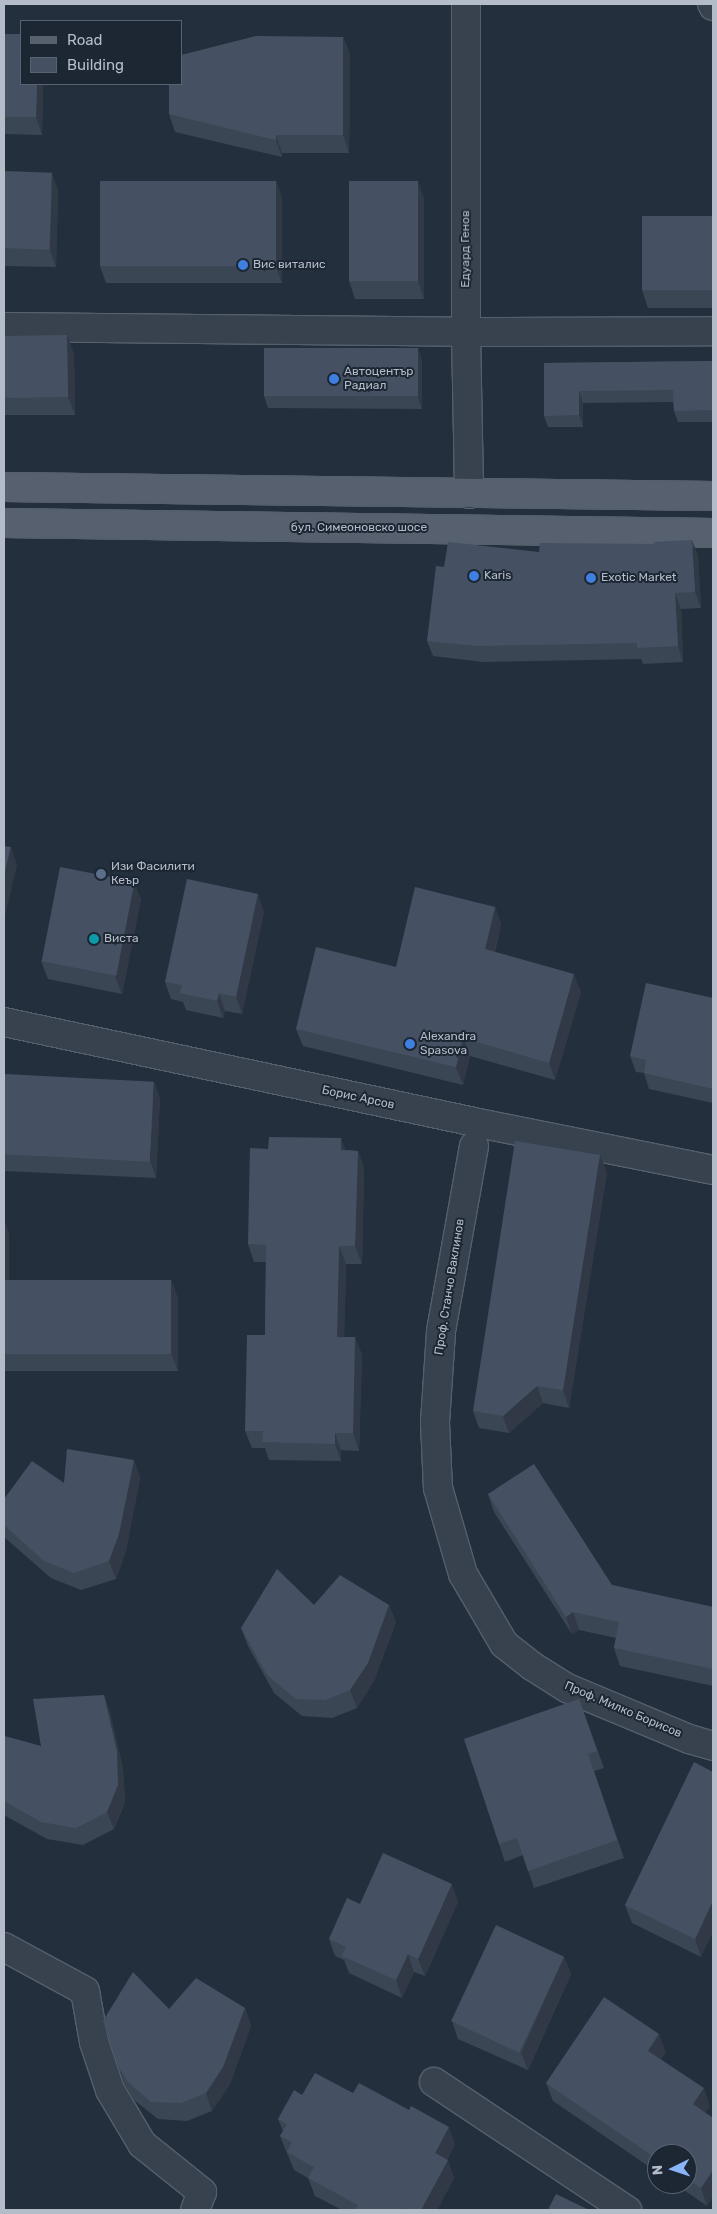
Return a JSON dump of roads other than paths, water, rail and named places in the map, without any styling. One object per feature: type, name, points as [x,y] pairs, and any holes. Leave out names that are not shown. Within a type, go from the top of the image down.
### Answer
[{"type":"main road","points":[[4,487],[713,496]]},
{"type":"main road","name":"бул. Симеоновско шосе","points":[[4,522],[713,533]]},
{"type":"street","name":"Едуард Генов","points":[[466,4],[466,332],[469,494]]},
{"type":"street","points":[[4,327],[466,332],[713,331]]},
{"type":"street","name":"Борис Арсов","points":[[4,1022],[478,1123],[713,1170]]},
{"type":"street","name":"Проф. Станчо Ваклинов","points":[[438,1488],[435,1423],[441,1332],[474,1146]]},
{"type":"street","name":"Проф. Милко Борисов","points":[[438,1488],[463,1574],[504,1644],[532,1666],[567,1688],[689,1739],[713,1746]]},
{"type":"street","points":[[4,1947],[86,1991],[94,2042],[110,2090],[142,2144],[202,2192],[195,2210]]},
{"type":"street","points":[[434,2082],[627,2210]]},
{"type":"place","name":"Вис виталис","points":[[243,265]]},
{"type":"place","name":"Автоцентър Радиал","points":[[334,379]]},
{"type":"place","name":"Karis","points":[[474,576]]},
{"type":"place","name":"Exotic Market","points":[[591,578]]},
{"type":"place","name":"Изи Фасилити Кеър","points":[[101,874]]},
{"type":"place","name":"Виста","points":[[94,939]]},
{"type":"place","name":"Alexandra Spasova","points":[[410,1044]]}]
